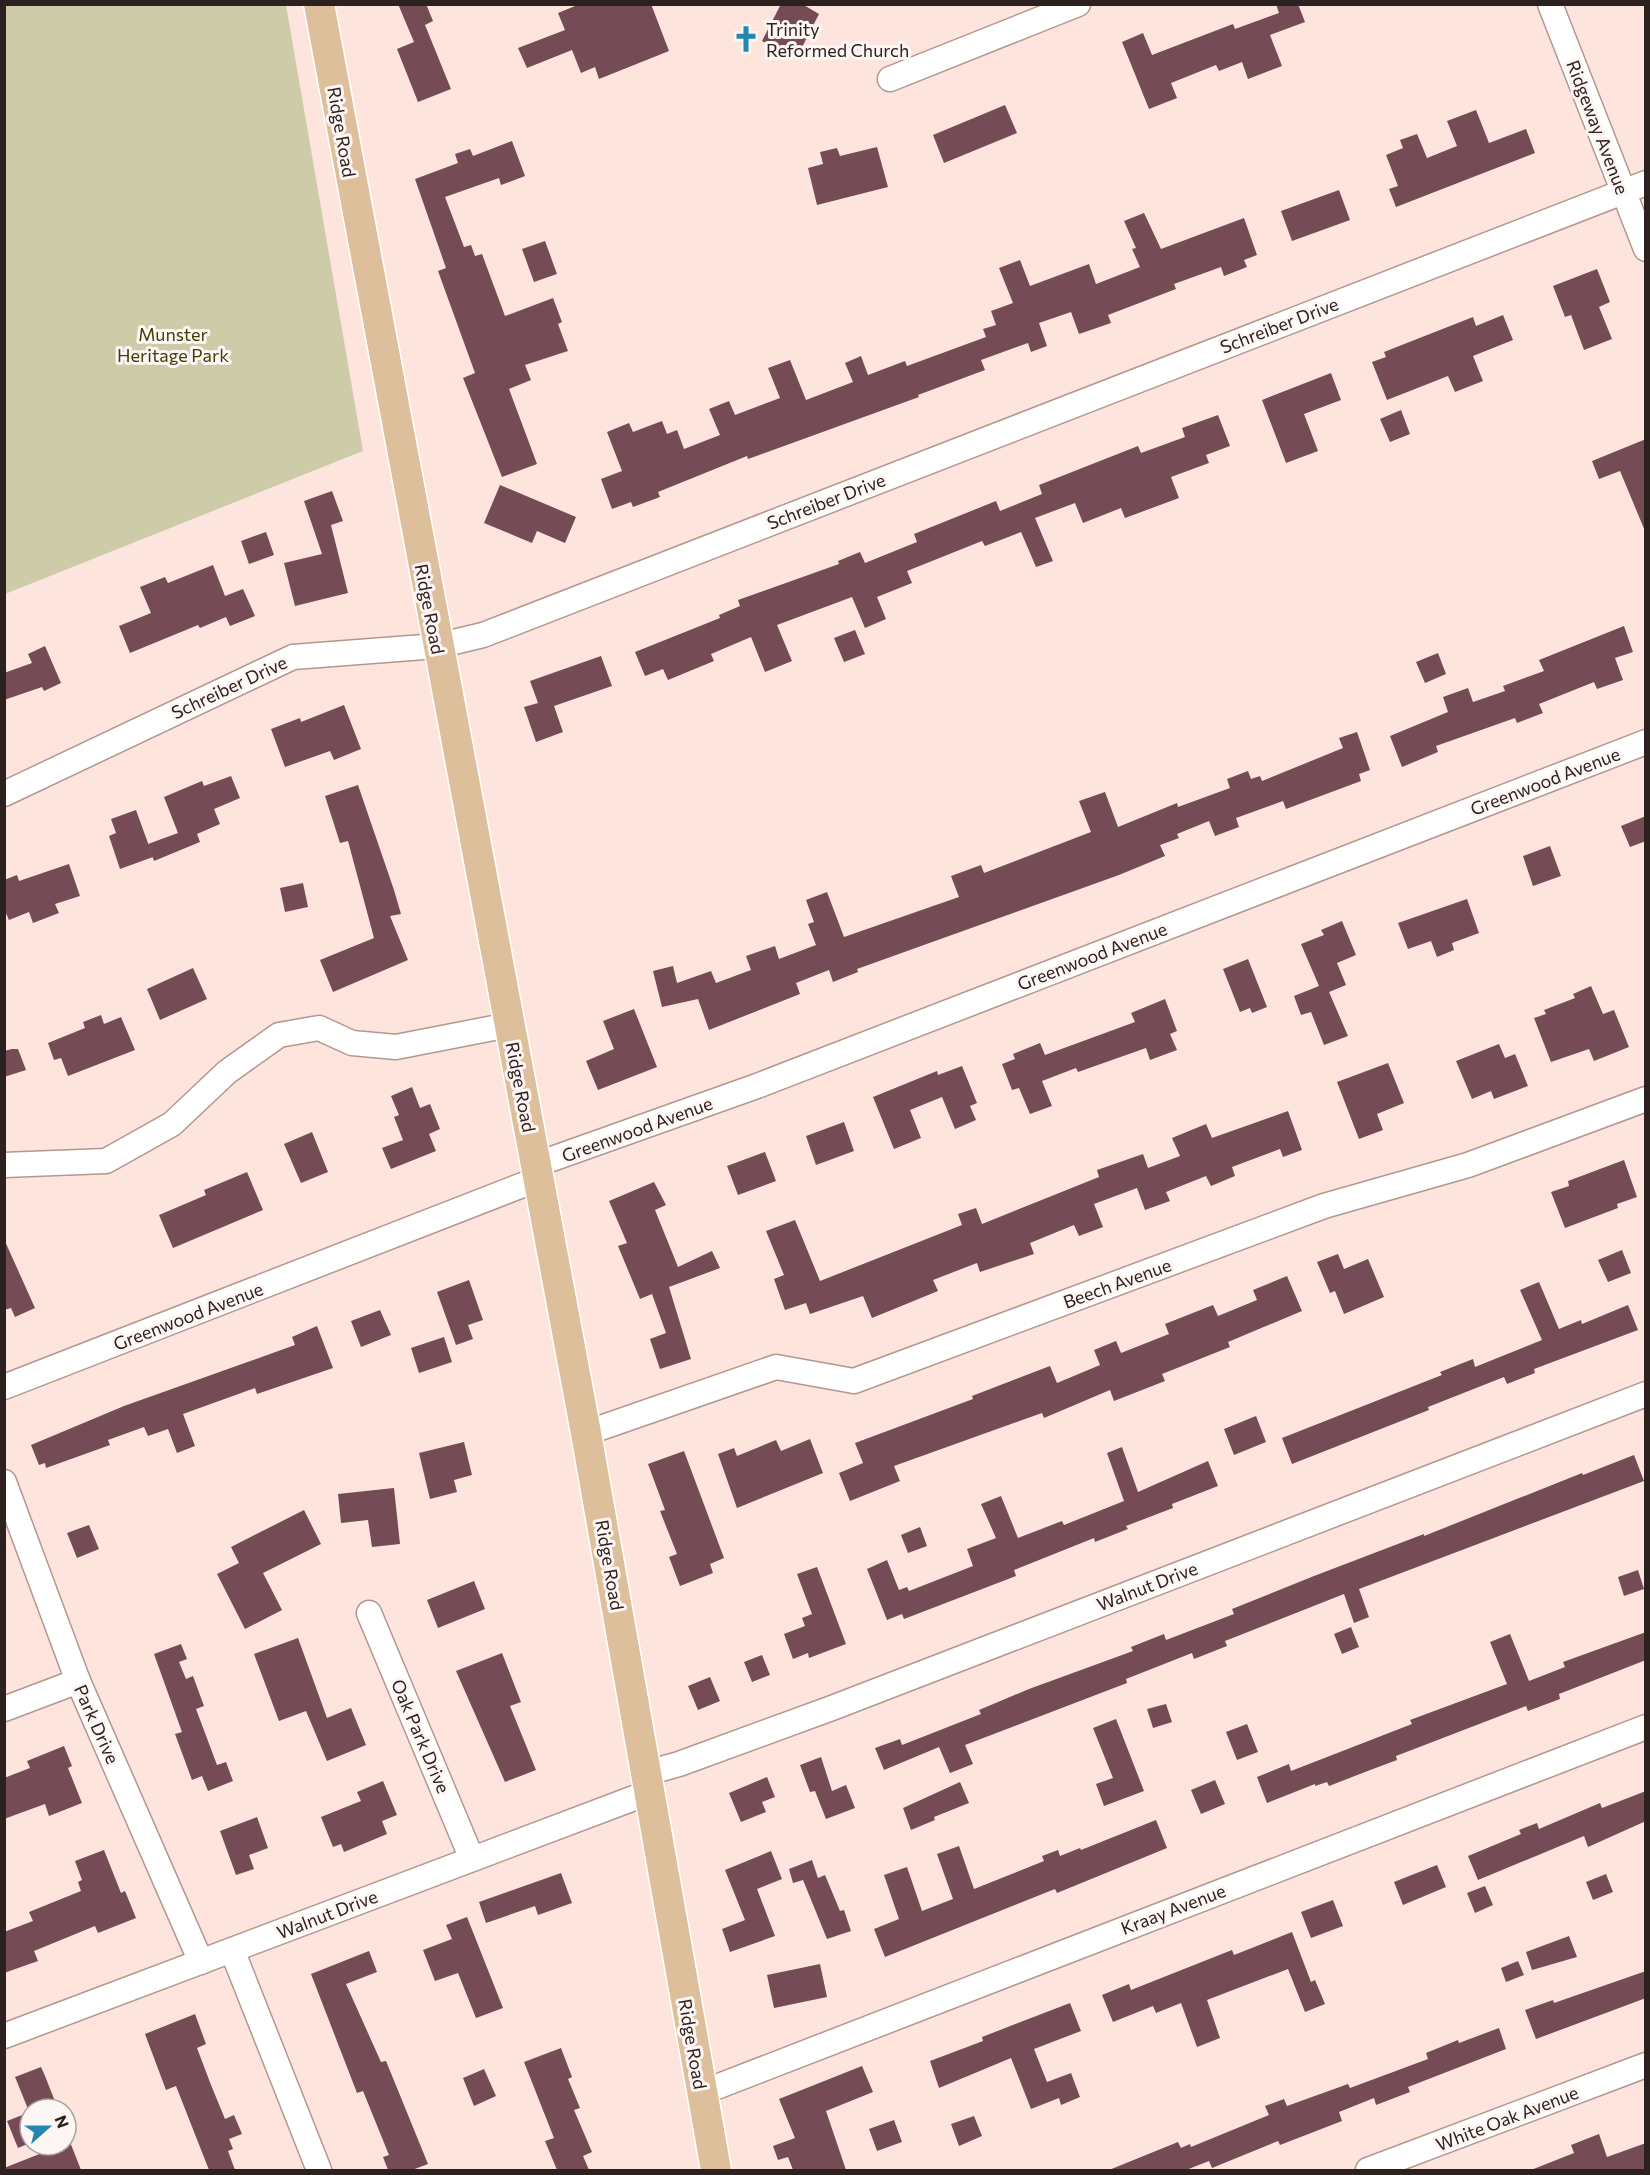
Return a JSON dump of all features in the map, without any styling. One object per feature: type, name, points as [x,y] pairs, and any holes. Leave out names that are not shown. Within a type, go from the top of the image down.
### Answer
[{"type":"main road","name":"Ridge Road","points":[[318,4],[586,1433],[716,2170]]},
{"type":"street","points":[[890,79],[1078,4]]},
{"type":"street","name":"Ridgeway Avenue","points":[[1550,4],[1646,249]]},
{"type":"street","name":"Schreiber Drive","points":[[4,795],[293,657],[437,646],[483,635],[1646,183]]},
{"type":"street","name":"Greenwood Avenue","points":[[4,1387],[537,1172],[1646,742]]},
{"type":"street","points":[[4,1165],[106,1161],[172,1124],[227,1072],[279,1035],[319,1028],[352,1043],[396,1047],[509,1025]]},
{"type":"street","name":"Beech Avenue","points":[[586,1433],[776,1367],[854,1381],[1324,1206],[1468,1165],[1646,1099]]},
{"type":"street","name":"Walnut Drive","points":[[4,2036],[472,1859],[648,1783],[680,1764],[832,1708],[1646,1394]]},
{"type":"street","name":"Park Drive","points":[[4,1482],[78,1681],[201,1962]]},
{"type":"street","name":"Oak Park Drive","points":[[369,1612],[472,1859]]},
{"type":"street","points":[[4,1709],[78,1681]]},
{"type":"street","name":"Kraay Avenue","points":[[701,2093],[1646,1727]]},
{"type":"street","points":[[232,1950],[319,2170]]},
{"type":"street","name":"White Oak Avenue","points":[[1368,2170],[1646,2065]]},
{"type":"green space","name":"Munster Heritage Park","points":[[5,4],[286,5],[363,451],[5,594]]},
{"type":"building","points":[[398,4],[426,4],[433,21],[425,25],[451,89],[418,102],[397,49],[414,42]]},
{"type":"building","points":[[580,4],[651,4],[669,51],[599,79],[595,67],[581,73],[572,50],[527,68],[518,48],[565,30],[558,13]]},
{"type":"building","points":[[781,4],[802,4],[819,14],[796,59],[762,41]]},
{"type":"building","points":[[1276,4],[1298,4],[1305,22],[1270,35],[1282,66],[1248,79],[1242,62],[1219,71],[1216,65],[1171,83],[1177,98],[1149,109],[1122,42],[1143,33],[1152,55],[1233,24],[1235,29],[1279,13]]},
{"type":"building","points":[[1005,105],[1017,133],[944,163],[933,135]]},
{"type":"building","points":[[1476,110],[1489,143],[1526,129],[1535,153],[1396,207],[1389,189],[1398,186],[1386,155],[1403,148],[1400,140],[1417,134],[1427,158],[1457,146],[1447,121]]},
{"type":"building","points":[[512,141],[525,176],[501,185],[499,178],[445,197],[464,247],[471,245],[475,256],[482,254],[505,316],[553,298],[562,322],[558,324],[568,351],[525,365],[531,380],[509,389],[537,464],[502,477],[463,378],[475,373],[438,271],[446,268],[415,179],[458,163],[455,154],[470,149],[473,156]]},
{"type":"building","points":[[877,147],[888,187],[817,205],[808,168],[823,164],[820,152],[837,148],[840,156]]},
{"type":"building","points":[[1339,190],[1350,220],[1292,241],[1281,211]]},
{"type":"building","points":[[1144,213],[1161,249],[1244,218],[1257,255],[1244,260],[1247,267],[1224,276],[1221,267],[1174,284],[1176,289],[1108,315],[1111,323],[1079,334],[1071,312],[1039,323],[1047,346],[1031,352],[1028,343],[981,360],[985,370],[918,395],[919,397],[748,459],[747,456],[658,492],[660,497],[633,507],[631,502],[612,509],[601,479],[622,471],[607,432],[629,423],[633,432],[662,421],[667,434],[677,430],[684,449],[720,435],[709,409],[729,401],[735,415],[780,398],[768,368],[790,360],[806,400],[853,382],[845,363],[861,356],[868,375],[905,361],[907,366],[986,337],[983,329],[996,325],[991,311],[1013,303],[999,268],[1020,260],[1030,286],[1089,264],[1096,284],[1140,267],[1132,249],[1136,248],[1124,221]]},
{"type":"building","points":[[545,241],[557,274],[534,282],[522,249]]},
{"type":"building","points":[[1597,269],[1610,302],[1599,307],[1612,339],[1584,350],[1571,315],[1565,317],[1553,286]]},
{"type":"building","points":[[1503,315],[1513,340],[1473,356],[1483,381],[1455,392],[1448,376],[1387,400],[1372,362],[1386,357],[1384,352],[1473,317],[1476,326]]},
{"type":"building","points":[[1331,373],[1341,400],[1304,414],[1318,451],[1286,463],[1262,400]]},
{"type":"building","points":[[1401,410],[1410,434],[1390,442],[1380,419]]},
{"type":"building","points":[[1218,415],[1230,446],[1206,455],[1209,463],[1171,477],[1179,498],[1125,518],[1121,508],[1083,523],[1075,503],[1035,518],[1053,561],[1036,567],[1021,532],[985,546],[982,541],[907,571],[912,583],[877,597],[886,619],[865,628],[852,597],[777,625],[792,661],[765,672],[751,637],[711,654],[714,661],[668,680],[663,669],[645,676],[635,652],[720,618],[719,615],[740,606],[738,600],[839,564],[838,561],[860,552],[865,563],[917,542],[914,534],[996,501],[1000,511],[1042,494],[1039,485],[1138,446],[1141,453],[1185,437],[1182,428]]},
{"type":"building","points":[[1646,439],[1645,531],[1620,471],[1599,479],[1592,461]]},
{"type":"building","points":[[500,485],[576,517],[565,543],[537,531],[532,543],[484,523]]},
{"type":"building","points":[[332,491],[343,521],[331,525],[348,593],[295,606],[284,563],[322,554],[304,501]]},
{"type":"building","points":[[266,532],[274,555],[249,564],[241,541]]},
{"type":"building","points":[[213,565],[225,596],[243,589],[255,616],[230,626],[226,617],[200,628],[198,625],[130,653],[119,626],[151,613],[140,587],[165,577],[168,583]]},
{"type":"building","points":[[1624,626],[1633,652],[1615,658],[1623,680],[1597,689],[1594,682],[1539,704],[1543,713],[1517,723],[1515,718],[1436,746],[1438,752],[1402,767],[1390,736],[1448,712],[1443,697],[1468,688],[1473,702],[1505,691],[1503,686],[1544,671],[1539,660]]},
{"type":"building","points":[[855,630],[865,654],[844,662],[834,638]]},
{"type":"building","points":[[45,646],[61,683],[44,691],[42,687],[4,700],[4,673],[32,663],[28,654]]},
{"type":"building","points":[[1438,653],[1446,674],[1425,683],[1416,662]]},
{"type":"building","points":[[601,656],[612,686],[554,706],[563,732],[536,742],[524,707],[538,703],[530,681]]},
{"type":"building","points":[[344,705],[361,749],[334,760],[330,751],[285,767],[271,729],[300,718],[301,722]]},
{"type":"building","points":[[1357,732],[1370,770],[1359,774],[1361,781],[1286,809],[1283,801],[1236,818],[1239,827],[1215,836],[1209,821],[1177,834],[1179,838],[1160,845],[1165,856],[1119,875],[857,969],[858,972],[833,982],[829,970],[796,983],[800,994],[709,1030],[698,999],[662,1007],[653,971],[673,966],[677,983],[711,971],[716,983],[751,970],[746,956],[775,946],[779,959],[816,945],[808,924],[814,922],[806,900],[827,892],[844,937],[959,897],[951,876],[981,865],[984,873],[1091,832],[1079,801],[1105,792],[1118,827],[1177,803],[1178,807],[1230,788],[1227,779],[1248,771],[1251,779],[1260,776],[1262,781],[1343,748],[1339,738]]},
{"type":"building","points":[[231,776],[240,798],[214,809],[220,824],[197,834],[200,842],[154,861],[148,844],[178,833],[164,797],[202,781],[204,786]]},
{"type":"building","points":[[358,785],[401,914],[390,916],[408,960],[333,992],[320,960],[374,938],[348,841],[340,843],[325,796]]},
{"type":"building","points":[[136,810],[153,857],[120,869],[109,836],[116,833],[111,819]]},
{"type":"building","points":[[1646,816],[1646,841],[1630,847],[1621,826]]},
{"type":"building","points":[[1550,846],[1561,876],[1533,886],[1523,856]]},
{"type":"building","points":[[69,864],[80,896],[55,904],[59,913],[33,923],[29,912],[9,920],[4,909],[4,880],[17,875],[19,881]]},
{"type":"building","points":[[303,883],[308,907],[285,912],[280,888]]},
{"type":"building","points":[[1467,899],[1479,933],[1452,943],[1454,950],[1437,957],[1431,941],[1408,949],[1398,923]]},
{"type":"building","points":[[1342,921],[1356,955],[1337,963],[1346,985],[1329,992],[1348,1036],[1324,1045],[1311,1012],[1301,1015],[1294,996],[1319,986],[1301,944],[1324,935],[1321,930]]},
{"type":"building","points":[[1248,959],[1267,1007],[1252,1013],[1250,1008],[1240,1012],[1223,969]]},
{"type":"building","points":[[193,968],[207,999],[160,1020],[147,989]]},
{"type":"building","points":[[1591,986],[1603,1014],[1614,1010],[1629,1047],[1594,1061],[1589,1049],[1551,1062],[1534,1018],[1546,1014],[1544,1010],[1575,998],[1573,994]]},
{"type":"building","points":[[1165,999],[1177,1031],[1170,1034],[1177,1050],[1150,1060],[1146,1048],[1078,1072],[1076,1068],[1042,1081],[1052,1106],[1030,1114],[1019,1088],[1012,1090],[1002,1064],[1015,1059],[1013,1054],[1040,1043],[1045,1055],[1135,1022],[1131,1013]]},
{"type":"building","points":[[634,1009],[657,1067],[598,1090],[586,1061],[614,1049],[603,1021]]},
{"type":"building","points":[[101,1015],[104,1024],[121,1017],[135,1050],[68,1076],[61,1058],[54,1060],[48,1043],[85,1028],[83,1022]]},
{"type":"building","points":[[1499,1044],[1505,1058],[1515,1054],[1528,1086],[1494,1099],[1491,1091],[1472,1099],[1456,1061]]},
{"type":"building","points":[[18,1049],[26,1070],[4,1077],[4,1051]]},
{"type":"building","points":[[1388,1063],[1404,1103],[1377,1114],[1383,1130],[1359,1139],[1337,1082]]},
{"type":"building","points":[[962,1066],[977,1103],[970,1106],[976,1120],[955,1129],[942,1097],[910,1110],[921,1138],[894,1149],[873,1097],[937,1071],[938,1075]]},
{"type":"building","points":[[412,1087],[420,1108],[430,1104],[440,1129],[429,1134],[436,1151],[391,1169],[382,1148],[403,1140],[394,1117],[399,1115],[391,1096]]},
{"type":"building","points":[[1288,1111],[1302,1150],[1283,1157],[1280,1149],[1232,1167],[1235,1176],[1211,1186],[1206,1176],[1166,1192],[1170,1201],[1145,1210],[1137,1188],[1094,1204],[1103,1227],[1079,1236],[1074,1225],[1030,1243],[1034,1254],[980,1272],[977,1263],[933,1280],[938,1291],[872,1318],[863,1296],[810,1314],[806,1303],[785,1310],[774,1279],[784,1275],[766,1231],[795,1220],[820,1281],[962,1225],[958,1214],[976,1208],[982,1224],[1099,1177],[1097,1170],[1143,1154],[1148,1168],[1180,1156],[1172,1138],[1206,1124],[1212,1138]]},
{"type":"building","points":[[844,1122],[854,1151],[816,1165],[806,1136]]},
{"type":"building","points":[[312,1132],[328,1172],[301,1183],[284,1144]]},
{"type":"building","points":[[765,1152],[776,1181],[738,1195],[727,1166]]},
{"type":"building","points":[[1624,1160],[1637,1197],[1617,1204],[1618,1208],[1565,1228],[1551,1192],[1569,1186],[1568,1181]]},
{"type":"building","points":[[247,1172],[263,1210],[173,1248],[159,1215],[206,1195],[204,1190]]},
{"type":"building","points":[[654,1182],[666,1205],[655,1210],[678,1267],[712,1251],[720,1268],[669,1287],[691,1359],[660,1369],[650,1339],[666,1333],[652,1294],[640,1299],[618,1246],[627,1243],[609,1201]]},
{"type":"building","points":[[4,1239],[35,1308],[15,1317],[11,1308],[4,1310]]},
{"type":"building","points":[[1622,1250],[1631,1273],[1608,1282],[1598,1260]]},
{"type":"building","points":[[1338,1254],[1344,1269],[1368,1259],[1384,1297],[1344,1314],[1335,1291],[1330,1293],[1317,1262]]},
{"type":"building","points":[[1287,1276],[1302,1311],[1228,1342],[1230,1347],[1162,1374],[1165,1381],[1114,1401],[1110,1390],[1044,1418],[1042,1413],[894,1466],[900,1481],[850,1501],[839,1473],[863,1463],[855,1443],[973,1399],[972,1396],[1050,1366],[1057,1383],[1100,1365],[1094,1350],[1116,1341],[1121,1353],[1169,1334],[1165,1324],[1213,1305],[1218,1316],[1257,1300],[1253,1290]]},
{"type":"building","points":[[469,1280],[483,1320],[468,1325],[473,1339],[456,1345],[437,1292]]},
{"type":"building","points":[[1539,1282],[1559,1329],[1581,1320],[1582,1324],[1628,1305],[1638,1330],[1534,1369],[1535,1373],[1507,1384],[1504,1377],[1428,1407],[1429,1410],[1292,1464],[1282,1438],[1442,1375],[1440,1372],[1473,1359],[1475,1367],[1542,1340],[1520,1290]]},
{"type":"building","points":[[380,1310],[391,1335],[361,1347],[351,1321]]},
{"type":"building","points":[[317,1326],[333,1368],[257,1394],[255,1388],[183,1414],[195,1446],[177,1453],[168,1429],[148,1436],[144,1427],[108,1440],[110,1445],[46,1468],[45,1463],[39,1465],[31,1445],[124,1406],[295,1345],[292,1337]]},
{"type":"building","points":[[444,1337],[452,1362],[419,1373],[411,1348]]},
{"type":"building","points":[[1256,1416],[1266,1442],[1234,1455],[1224,1429]]},
{"type":"building","points":[[810,1439],[823,1473],[737,1508],[718,1454],[734,1448],[737,1456],[776,1440],[781,1451]]},
{"type":"building","points":[[464,1442],[472,1475],[454,1480],[457,1492],[430,1499],[419,1453]]},
{"type":"building","points":[[1122,1447],[1138,1492],[1208,1461],[1218,1486],[1172,1504],[1173,1508],[1126,1526],[1128,1529],[1095,1542],[1094,1538],[1014,1570],[1016,1576],[904,1619],[902,1614],[887,1620],[867,1569],[887,1560],[899,1590],[907,1587],[909,1591],[973,1566],[967,1549],[996,1538],[981,1504],[1001,1496],[1018,1538],[1062,1521],[1064,1525],[1124,1501],[1107,1453]]},
{"type":"building","points":[[684,1451],[724,1558],[710,1564],[713,1573],[680,1586],[669,1557],[677,1554],[660,1511],[665,1510],[648,1464]]},
{"type":"building","points":[[1634,1455],[1644,1481],[1359,1589],[1369,1617],[1354,1623],[1344,1594],[1225,1641],[1227,1646],[1194,1659],[1192,1653],[1126,1679],[1127,1683],[965,1745],[973,1764],[950,1773],[939,1747],[884,1770],[875,1748],[900,1739],[902,1745],[981,1714],[979,1710],[1029,1689],[1133,1651],[1131,1647],[1164,1634],[1166,1640],[1234,1614],[1232,1609],[1314,1576]]},
{"type":"building","points":[[394,1488],[400,1544],[372,1547],[368,1520],[341,1523],[338,1494]]},
{"type":"building","points":[[304,1510],[321,1544],[263,1573],[282,1610],[245,1629],[217,1574],[239,1563],[231,1547]]},
{"type":"building","points":[[89,1525],[99,1549],[77,1558],[67,1533]]},
{"type":"building","points":[[920,1527],[927,1546],[908,1553],[901,1535]]},
{"type":"building","points":[[817,1567],[846,1644],[809,1658],[808,1653],[793,1659],[784,1634],[805,1626],[802,1618],[812,1614],[797,1574]]},
{"type":"building","points":[[1638,1570],[1644,1589],[1624,1596],[1618,1577]]},
{"type":"building","points":[[474,1581],[485,1609],[438,1628],[427,1600]]},
{"type":"building","points":[[1351,1627],[1359,1647],[1342,1654],[1334,1634]]},
{"type":"building","points":[[1646,1632],[1646,1660],[1559,1694],[1560,1699],[1528,1711],[1526,1706],[1396,1756],[1397,1760],[1329,1786],[1327,1782],[1315,1786],[1315,1784],[1267,1803],[1257,1777],[1289,1764],[1291,1771],[1412,1724],[1410,1720],[1507,1684],[1490,1642],[1510,1634],[1529,1681],[1565,1667],[1563,1662]]},
{"type":"building","points":[[298,1638],[327,1718],[351,1708],[366,1745],[327,1761],[306,1711],[279,1721],[254,1654]]},
{"type":"building","points":[[181,1644],[187,1659],[179,1662],[186,1679],[193,1676],[204,1706],[196,1709],[217,1765],[226,1762],[233,1781],[208,1791],[202,1776],[192,1780],[175,1734],[182,1732],[154,1654]]},
{"type":"building","points":[[502,1653],[521,1702],[510,1706],[536,1770],[505,1782],[456,1671]]},
{"type":"building","points":[[762,1655],[770,1675],[752,1682],[744,1662]]},
{"type":"building","points":[[710,1677],[720,1701],[698,1710],[688,1686]]},
{"type":"building","points":[[1166,1704],[1172,1722],[1153,1728],[1147,1709]]},
{"type":"building","points":[[1116,1719],[1144,1791],[1104,1806],[1096,1784],[1113,1778],[1093,1728]]},
{"type":"building","points":[[1247,1724],[1258,1752],[1237,1760],[1226,1732]]},
{"type":"building","points":[[64,1746],[72,1766],[68,1768],[82,1803],[49,1816],[45,1804],[4,1819],[4,1778],[30,1768],[27,1761]]},
{"type":"building","points":[[821,1757],[832,1791],[846,1785],[855,1808],[826,1819],[815,1791],[810,1792],[800,1765]]},
{"type":"building","points":[[767,1777],[775,1797],[762,1802],[766,1812],[741,1822],[729,1793]]},
{"type":"building","points":[[1215,1780],[1225,1804],[1201,1814],[1191,1790]]},
{"type":"building","points":[[383,1781],[397,1815],[382,1821],[387,1834],[344,1852],[341,1844],[333,1847],[321,1817],[361,1801],[357,1792]]},
{"type":"building","points":[[960,1782],[969,1803],[934,1817],[935,1820],[911,1830],[903,1808]]},
{"type":"building","points":[[1646,1791],[1646,1821],[1588,1847],[1584,1836],[1478,1880],[1468,1856],[1521,1834],[1519,1830],[1537,1823],[1539,1829],[1600,1803],[1602,1808]]},
{"type":"building","points":[[257,1817],[268,1848],[249,1855],[254,1869],[236,1875],[220,1831]]},
{"type":"building","points":[[1156,1820],[1167,1848],[1057,1893],[1055,1889],[885,1957],[874,1929],[899,1919],[884,1875],[907,1867],[922,1911],[953,1899],[937,1854],[959,1846],[974,1889],[1044,1861],[1042,1856],[1058,1850],[1060,1856],[1080,1848],[1081,1850]]},
{"type":"building","points":[[104,1850],[121,1893],[125,1891],[136,1918],[98,1933],[95,1926],[34,1951],[38,1961],[4,1973],[4,1932],[33,1921],[29,1912],[81,1891],[78,1882],[82,1880],[75,1861]]},
{"type":"building","points":[[771,1851],[782,1879],[757,1889],[775,1936],[730,1952],[722,1929],[745,1920],[725,1870]]},
{"type":"building","points":[[812,1860],[818,1878],[825,1875],[840,1911],[844,1910],[851,1931],[827,1939],[803,1880],[793,1883],[789,1869]]},
{"type":"building","points":[[1437,1865],[1446,1887],[1403,1905],[1394,1882]]},
{"type":"building","points":[[561,1873],[572,1903],[538,1915],[535,1906],[486,1923],[479,1902]]},
{"type":"building","points":[[1606,1874],[1613,1892],[1593,1900],[1586,1882]]},
{"type":"building","points":[[1485,1886],[1493,1905],[1475,1913],[1467,1893]]},
{"type":"building","points":[[1333,1900],[1343,1926],[1311,1938],[1301,1912]]},
{"type":"building","points":[[467,1917],[503,2008],[476,2018],[458,1973],[435,1981],[423,1950],[452,1939],[446,1925]]},
{"type":"building","points":[[1292,1932],[1311,1982],[1315,1980],[1325,2004],[1305,2012],[1288,1969],[1207,2000],[1220,2038],[1197,2047],[1181,2003],[1156,2013],[1153,2006],[1113,2022],[1102,1995],[1129,1984],[1131,1990],[1232,1950],[1234,1955]]},
{"type":"building","points":[[1569,1936],[1577,1957],[1532,1970],[1526,1952]]},
{"type":"building","points":[[369,1951],[377,1972],[346,1984],[381,2062],[386,2061],[428,2164],[412,2170],[388,2170],[383,2157],[389,2155],[363,2091],[357,2093],[311,1974]]},
{"type":"building","points":[[1518,1961],[1524,1975],[1506,1982],[1501,1968]]},
{"type":"building","points":[[820,1964],[827,1997],[774,2008],[767,1975]]},
{"type":"building","points":[[1646,1971],[1646,1998],[1536,2039],[1525,2010],[1553,2000],[1554,2003]]},
{"type":"building","points":[[1070,2003],[1081,2031],[1034,2049],[1047,2082],[1071,2073],[1080,2097],[1061,2105],[1059,2098],[1031,2109],[1011,2058],[939,2088],[930,2061],[983,2041],[982,2037]]},
{"type":"building","points":[[195,2014],[206,2044],[197,2048],[211,2085],[225,2119],[234,2115],[242,2134],[229,2139],[233,2149],[228,2151],[235,2170],[209,2170],[176,2086],[166,2090],[145,2034]]},
{"type":"building","points":[[1499,2028],[1506,2049],[1408,2087],[1410,2092],[1376,2105],[1374,2098],[1339,2112],[1342,2121],[1280,2145],[1278,2141],[1212,2168],[1209,2161],[1186,2170],[1109,2170],[1178,2142],[1181,2148],[1190,2144],[1191,2147],[1269,2115],[1265,2106],[1284,2099],[1287,2106],[1348,2084],[1350,2088],[1428,2059],[1426,2053],[1458,2040],[1459,2043]]},
{"type":"building","points":[[561,2048],[572,2077],[568,2079],[580,2108],[574,2110],[592,2152],[583,2156],[589,2170],[557,2170],[545,2141],[554,2138],[524,2062]]},
{"type":"building","points":[[862,2066],[873,2092],[826,2111],[846,2170],[793,2170],[788,2157],[778,2160],[773,2146],[795,2138],[779,2099]]},
{"type":"building","points":[[41,2067],[53,2097],[23,2097],[15,2077]]},
{"type":"building","points":[[484,2069],[496,2096],[474,2106],[463,2078]]},
{"type":"building","points":[[974,2116],[982,2136],[959,2146],[951,2124]]},
{"type":"building","points":[[18,2117],[18,2148],[7,2121]]},
{"type":"building","points":[[894,2120],[902,2142],[877,2151],[869,2129]]},
{"type":"building","points":[[1599,2134],[1607,2157],[1646,2143],[1646,2170],[1531,2170],[1574,2153],[1571,2145]]},
{"type":"building","points":[[32,2157],[76,2157],[81,2170],[4,2170],[4,2168]]},
{"type":"place","name":"Trinity Reformed Church","points":[[746,39]]}]
